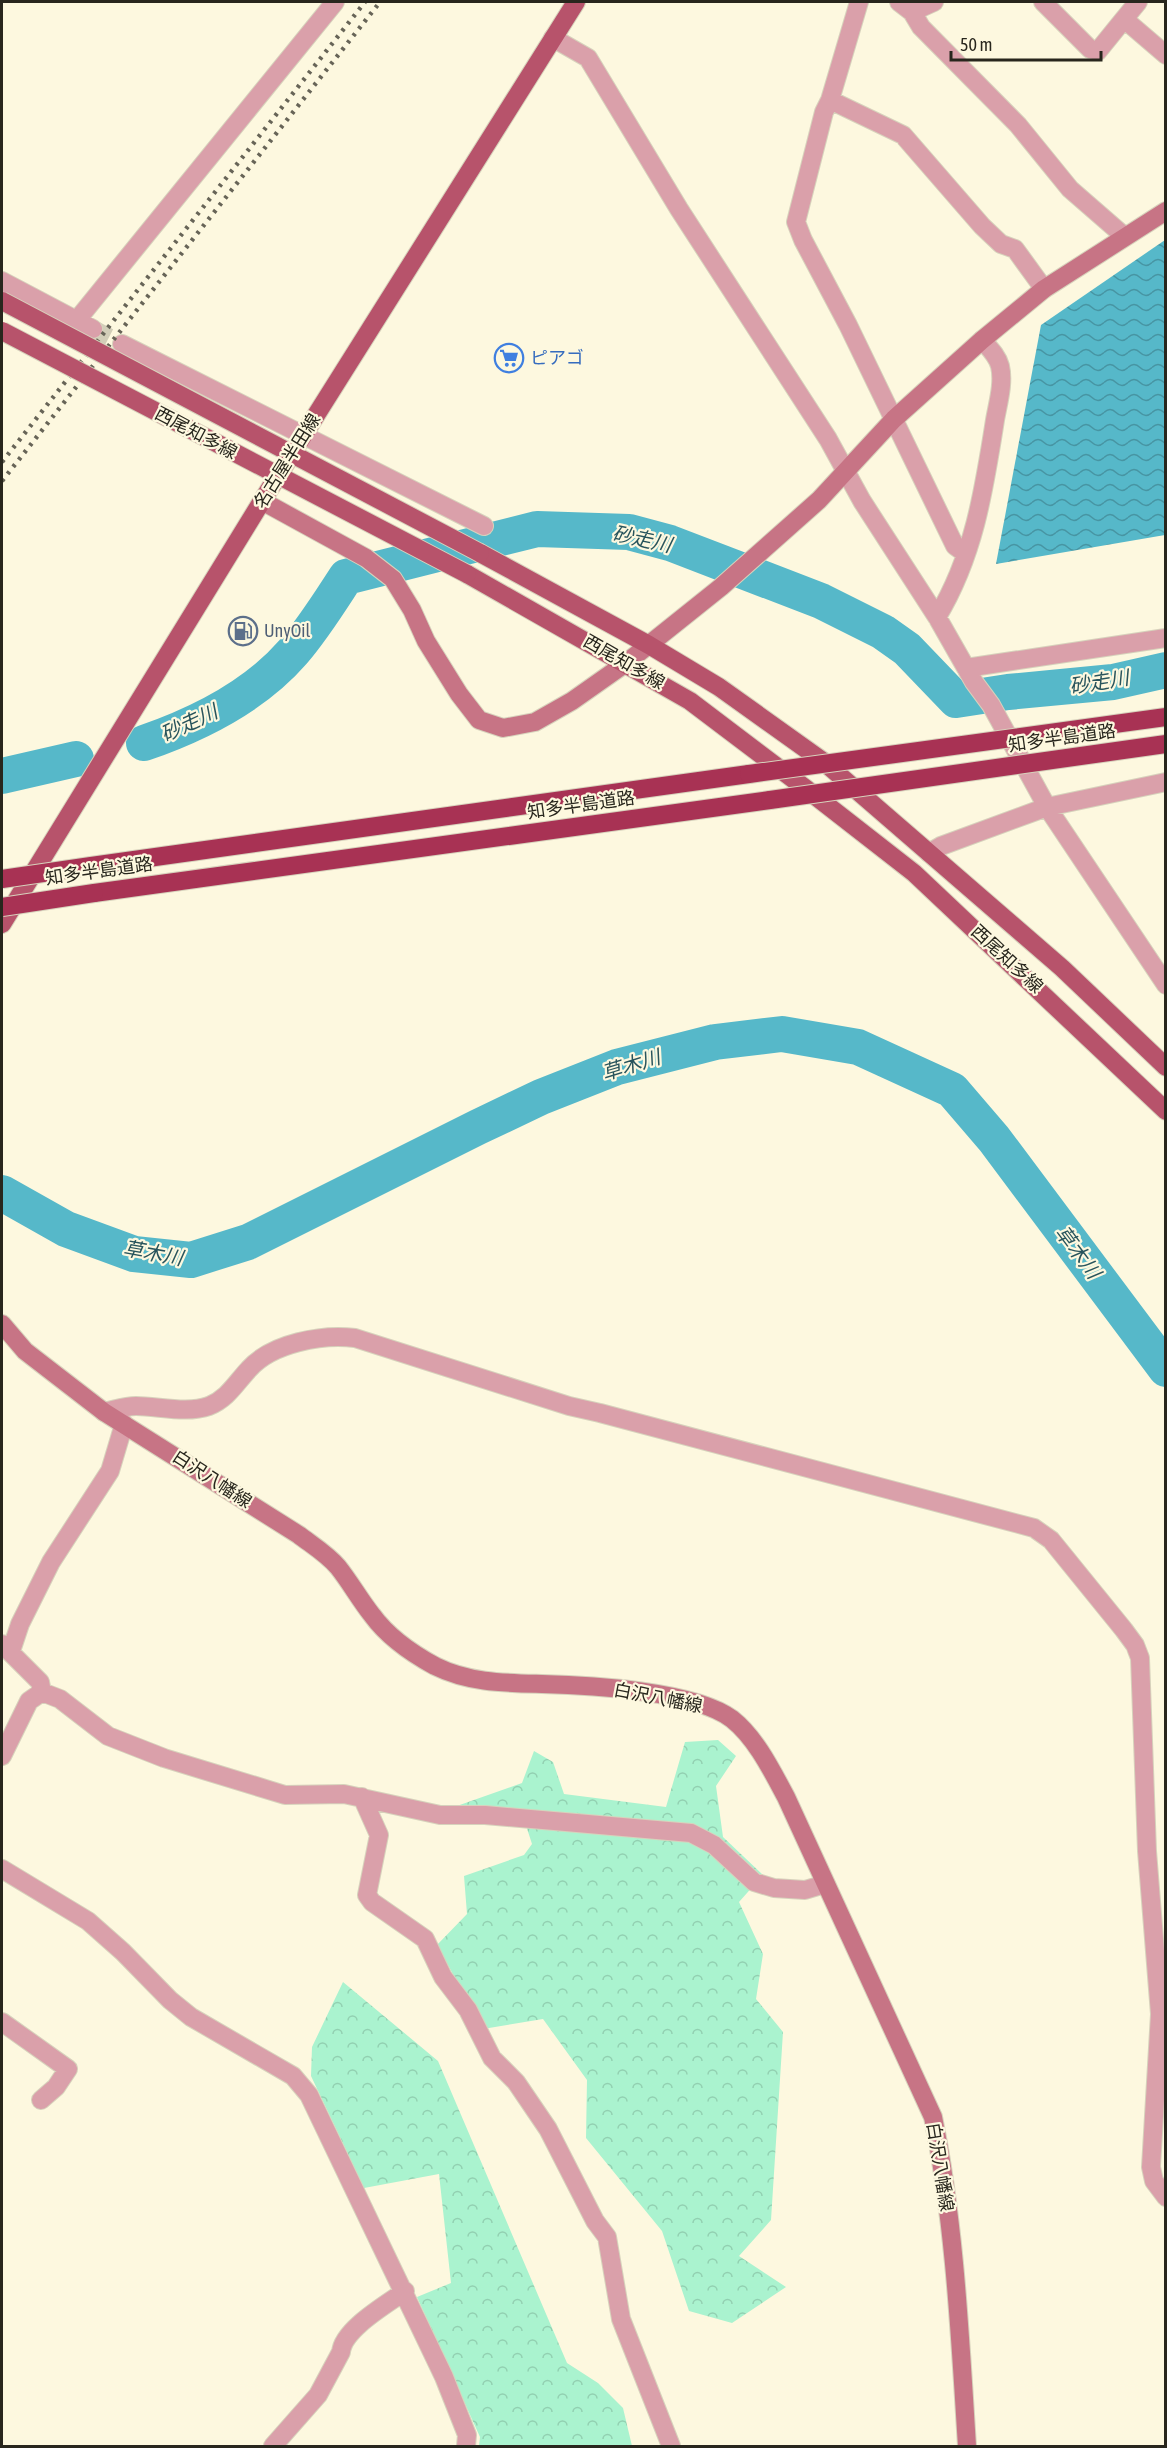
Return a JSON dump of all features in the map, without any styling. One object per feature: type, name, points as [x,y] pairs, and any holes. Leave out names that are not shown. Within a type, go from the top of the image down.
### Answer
[{"type":"highway","name":"知多半島道路","points":[[2,879],[1166,717]]},
{"type":"highway","name":"知多半島道路","points":[[2,907],[1166,744]]},
{"type":"main road","name":"名古屋半田線","points":[[2,924],[262,501],[576,2]]},
{"type":"main road","points":[[262,501],[366,558],[393,579],[412,610],[426,641],[459,694],[479,720],[503,728],[535,722],[572,701],[626,663],[721,587],[819,500],[894,419],[982,340],[1044,289],[1166,212]]},
{"type":"main road","name":"西尾知多線","points":[[2,301],[480,553],[649,645],[720,687],[824,762],[1062,968],[1166,1067]]},
{"type":"main road","name":"西尾知多線","points":[[2,331],[467,574],[690,701],[914,873],[1166,1111]]},
{"type":"main road","name":"白沢八幡線","points":[[2,1324],[25,1351],[104,1412],[299,1535],[327,1556],[338,1567],[383,1629],[406,1648],[435,1666],[459,1676],[481,1681],[628,1690],[702,1703],[731,1719],[746,1734],[772,1770],[825,1884],[846,1923],[933,2117],[944,2167],[960,2338],[967,2446]]},
{"type":"street","points":[[77,320],[335,2]]},
{"type":"street","points":[[859,2],[830,100],[824,112],[796,222],[802,240],[848,325],[956,546],[966,554]]},
{"type":"street","points":[[934,2],[905,7],[921,27],[1018,125],[1070,189],[1124,237]]},
{"type":"street","points":[[1043,2],[1090,49],[1098,51],[1138,2]]},
{"type":"street","points":[[1124,19],[1166,55]]},
{"type":"street","points":[[553,38],[588,58],[684,216],[828,439],[846,473],[937,617],[970,675],[991,705],[1047,807],[1166,986]]},
{"type":"street","points":[[830,100],[903,135],[982,226],[1001,244],[1016,249],[1044,289]]},
{"type":"street","points":[[2,281],[93,329]]},
{"type":"street","points":[[937,617],[955,588],[986,476],[1000,386],[1000,367],[996,355],[982,340]]},
{"type":"street","points":[[122,344],[484,526]]},
{"type":"street","points":[[970,675],[1166,638]]},
{"type":"street","points":[[929,853],[941,846],[1047,807],[1166,782]]},
{"type":"street","points":[[104,1412],[133,1406],[207,1407],[227,1396],[250,1367],[279,1349],[323,1336],[355,1338],[568,1406],[1034,1528],[1052,1540],[1124,1630],[1140,1658],[1147,1851],[1160,2014],[1151,2167],[1154,2181],[1166,2197]]},
{"type":"street","points":[[42,1692],[40,1682],[6,1647],[51,1562],[110,1471],[124,1425]]},
{"type":"street","points":[[2,1756],[29,1701],[42,1692]]},
{"type":"street","points":[[42,1692],[60,1699],[108,1736],[164,1758],[285,1795],[344,1794],[440,1815],[485,1815],[691,1833],[714,1845],[753,1882],[774,1888],[805,1890],[825,1884]]},
{"type":"street","points":[[362,1797],[379,1835],[367,1895],[372,1902],[425,1939],[443,1977],[468,2010],[492,2058],[516,2082],[548,2128],[595,2221],[607,2236],[621,2319],[671,2446]]},
{"type":"street","points":[[2,1869],[88,1921],[123,1952],[170,2001],[191,2016],[293,2076],[309,2095],[405,2291],[467,2434],[466,2446]]},
{"type":"street","points":[[2,2022],[68,2069],[56,2086],[41,2100]]},
{"type":"street","points":[[273,2446],[318,2395],[341,2352],[342,2345],[369,2316],[405,2291]]},
{"type":"green space","points":[[718,1740],[736,1756],[716,1786],[723,1837],[763,1875],[739,1902],[763,1954],[756,1999],[783,2032],[771,2220],[739,2256],[786,2287],[732,2323],[689,2311],[662,2231],[586,2138],[587,2080],[543,2019],[483,2029],[437,1945],[467,1914],[464,1876],[524,1855],[532,1844],[521,1810],[454,1807],[522,1783],[534,1751],[553,1762],[564,1794],[666,1807],[685,1742]]},
{"type":"green space","points":[[343,1982],[438,2061],[567,2363],[598,2383],[623,2408],[632,2446],[479,2446],[480,2437],[417,2297],[451,2283],[439,2174],[364,2188],[311,2076],[312,2047]]},
{"type":"water","points":[[1165,240],[1165,535],[996,564],[1041,325]]},
{"type":"waterway","name":"砂走川","points":[[144,743],[205,718],[261,683],[293,652],[321,616],[346,577],[537,529],[629,532],[670,543],[821,601],[883,632],[907,649],[956,700],[1008,692],[1113,682],[1166,670]]},
{"type":"waterway","name":"砂走川","points":[[2,776],[76,759]]},
{"type":"waterway","name":"草木川","points":[[2,1193],[66,1229],[134,1254],[191,1260],[248,1242],[541,1097],[617,1067],[715,1042],[782,1034],[858,1047],[952,1090],[994,1139],[1166,1369]]},
{"type":"tunnel","points":[[93,329],[122,344]]},
{"type":"railway","points":[[2,462],[365,2]]},
{"type":"railway","points":[[2,481],[380,2]]},
{"type":"place","name":"ピアゴ","points":[[509,358]]},
{"type":"place","name":"UnyOil","points":[[243,631]]}]
